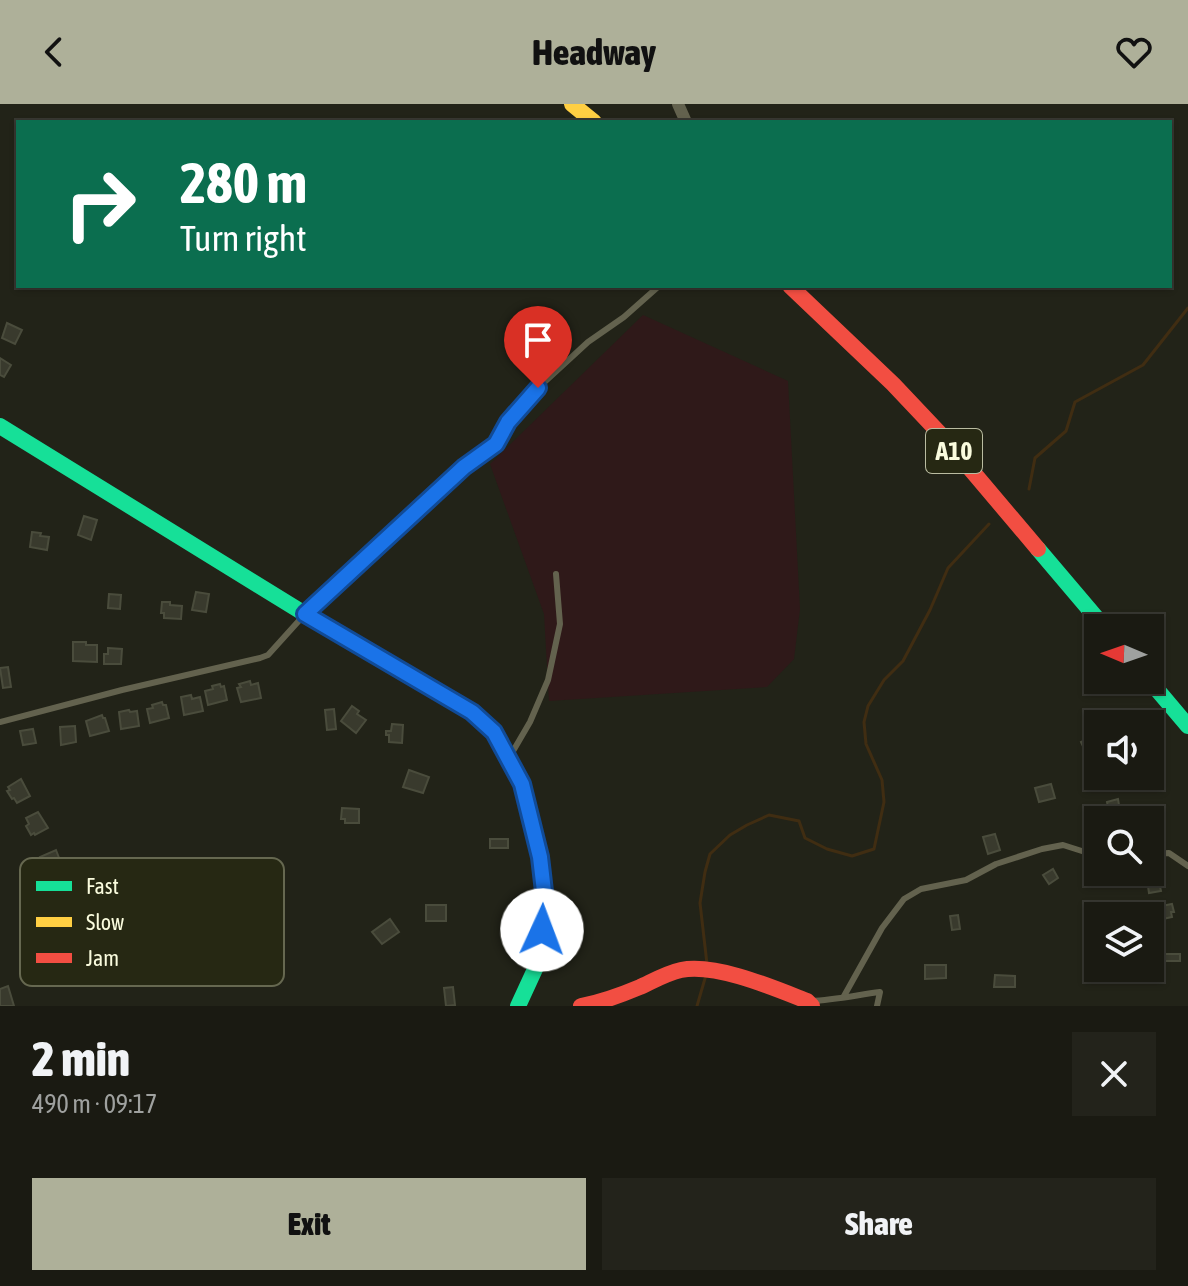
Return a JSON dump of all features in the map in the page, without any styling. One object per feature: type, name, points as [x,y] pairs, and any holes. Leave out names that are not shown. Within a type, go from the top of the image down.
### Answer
[{"type":"street","points":[[572,104],[592,120]]},
{"type":"street","name":"A10","points":[[792,288],[893,384],[945,439],[1093,614]]},
{"type":"street","points":[[0,426],[305,614],[472,712],[494,732],[522,784],[540,857],[545,900],[536,967],[518,1006]]},
{"type":"street","points":[[1161,694],[1188,726]]},
{"type":"street","points":[[581,1006],[594,1004],[685,969],[707,970],[766,986],[810,1004]]},
{"type":"lane","points":[[0,722],[260,658],[274,650],[305,614],[464,467],[496,444],[508,422],[538,388],[588,342],[624,317],[657,288]]},
{"type":"lane","points":[[509,758],[530,722],[548,680],[560,624],[556,574]]},
{"type":"lane","points":[[844,996],[882,928],[904,899],[921,889],[966,880],[996,864],[1042,849],[1063,845],[1084,852]]},
{"type":"lane","points":[[1164,853],[1169,853],[1188,866]]},
{"type":"lane","points":[[810,1004],[880,992],[877,1006]]},
{"type":"shaded area","points":[[643,315],[788,381],[800,609],[794,659],[767,687],[549,701],[544,614],[490,464]]},
{"type":"building","points":[[7,323],[22,330],[15,344],[2,338]]},
{"type":"building","points":[[0,358],[11,365],[4,377],[0,375]]},
{"type":"building","points":[[84,516],[97,520],[91,540],[78,535]]},
{"type":"building","points":[[32,532],[49,537],[47,550],[30,547]]},
{"type":"building","points":[[196,592],[209,594],[206,612],[192,610]]},
{"type":"building","points":[[109,594],[121,595],[120,609],[108,608]]},
{"type":"building","points":[[162,602],[182,606],[181,619],[164,618]]},
{"type":"building","points":[[73,642],[97,645],[97,662],[73,661]]},
{"type":"building","points":[[108,648],[122,649],[121,664],[104,664],[104,654],[108,654]]},
{"type":"building","points":[[8,667],[11,687],[3,688],[0,668]]},
{"type":"building","points":[[250,681],[251,685],[258,683],[261,698],[241,702],[237,688],[241,687],[239,684]]},
{"type":"building","points":[[220,684],[224,686],[227,700],[208,705],[205,691]]},
{"type":"building","points":[[191,695],[192,699],[200,697],[203,711],[184,715],[181,697]]},
{"type":"building","points":[[162,702],[166,705],[169,718],[150,723],[147,709]]},
{"type":"building","points":[[352,706],[366,720],[356,733],[341,721]]},
{"type":"building","points":[[334,709],[336,729],[327,730],[325,710]]},
{"type":"building","points":[[137,711],[139,726],[121,729],[119,712]]},
{"type":"building","points":[[102,715],[109,731],[90,736],[86,721]]},
{"type":"building","points":[[392,724],[403,725],[402,743],[389,742],[386,731],[391,731]]},
{"type":"building","points":[[75,726],[76,742],[61,745],[60,727]]},
{"type":"building","points":[[33,729],[36,743],[23,745],[20,731]]},
{"type":"building","points":[[409,770],[429,777],[423,793],[403,787]]},
{"type":"building","points":[[21,779],[30,796],[17,803],[7,791]]},
{"type":"building","points":[[1051,784],[1055,798],[1039,802],[1035,788]]},
{"type":"building","points":[[1118,799],[1119,806],[1108,806],[1107,802]]},
{"type":"building","points":[[342,808],[359,809],[359,823],[345,823],[345,819],[341,819]]},
{"type":"building","points":[[38,812],[48,828],[31,835],[26,818]]},
{"type":"building","points":[[995,834],[1000,850],[988,854],[983,837]]},
{"type":"building","points":[[490,839],[508,839],[508,848],[490,848]]},
{"type":"building","points":[[56,850],[59,858],[40,858]]},
{"type":"building","points":[[1053,869],[1058,878],[1049,884],[1043,875]]},
{"type":"building","points":[[1148,886],[1160,886],[1161,891],[1149,893]]},
{"type":"building","points":[[1172,904],[1172,917],[1164,919],[1164,906]]},
{"type":"building","points":[[426,905],[446,905],[446,921],[426,921]]},
{"type":"building","points":[[958,915],[960,929],[952,930],[950,916]]},
{"type":"building","points":[[390,919],[399,932],[382,944],[372,932]]},
{"type":"building","points":[[1164,954],[1180,954],[1180,961],[1164,961]]},
{"type":"building","points":[[925,965],[946,965],[946,978],[925,979]]},
{"type":"building","points":[[995,975],[1015,976],[1015,987],[994,987]]},
{"type":"building","points":[[8,986],[14,1006],[0,1006],[0,989]]},
{"type":"building","points":[[453,987],[455,1005],[446,1006],[444,988]]},
{"type":"waterway","points":[[1029,489],[1035,458],[1066,431],[1075,402],[1143,365],[1188,308]]},
{"type":"waterway","points":[[707,964],[700,903],[705,872],[710,854],[730,835],[769,815],[799,821],[805,838],[827,849],[852,856],[874,849],[884,802],[882,780],[866,744],[864,722],[868,706],[884,680],[903,661],[948,568],[989,524]]},
{"type":"waterway","points":[[697,1006],[706,975]]},
{"type":"traffic: fast","points":[[0,426],[305,614],[472,712],[494,732],[522,784],[540,857],[545,900],[536,967],[518,1006]]},
{"type":"traffic: fast","points":[[1038,549],[1093,614]]},
{"type":"traffic: fast","points":[[1161,694],[1188,726]]},
{"type":"traffic: slow","points":[[572,104],[592,120]]},
{"type":"traffic: jam","points":[[792,288],[893,384],[945,439],[1038,549]]},
{"type":"traffic: jam","points":[[581,1006],[619,995],[676,971],[695,969],[745,978],[807,1001],[812,1006]]},
{"type":"route","points":[[538,388],[508,422],[496,444],[464,467],[305,614],[472,712],[494,732],[522,784],[540,857],[545,900],[542,930]]}]
